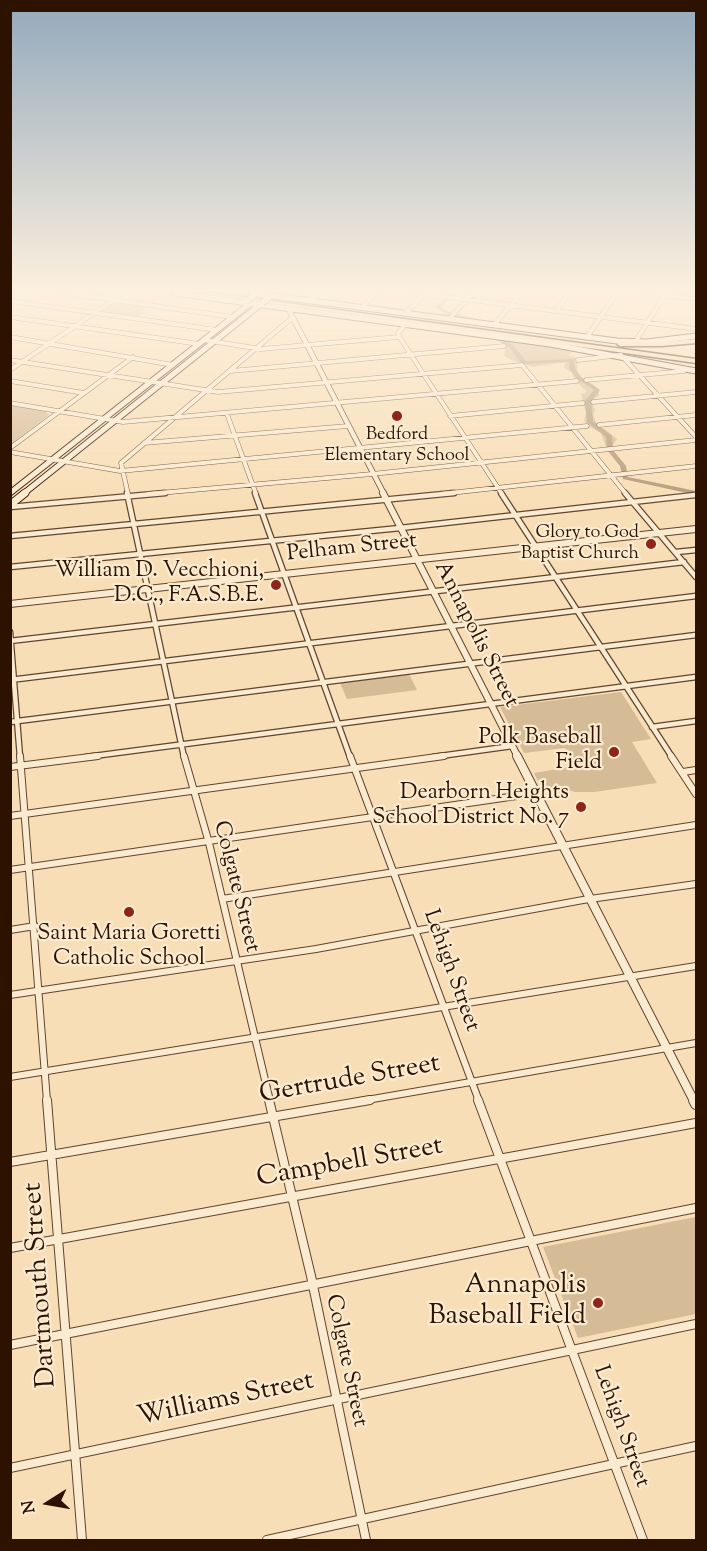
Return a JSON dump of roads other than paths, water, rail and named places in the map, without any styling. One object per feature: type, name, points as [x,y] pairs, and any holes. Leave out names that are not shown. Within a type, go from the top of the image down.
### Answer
[{"type":"main road","points":[[10,493],[173,365]]},
{"type":"main road","points":[[177,365],[184,366]]},
{"type":"main road","points":[[668,365],[696,371]]},
{"type":"main road","points":[[10,506],[184,366]]},
{"type":"street","points":[[43,365],[218,392],[518,365]]},
{"type":"street","points":[[10,450],[122,365]]},
{"type":"street","points":[[112,470],[236,365]]},
{"type":"street","points":[[229,371],[291,365]]},
{"type":"street","name":"Annapolis Street","points":[[318,365],[449,626],[696,1104]]},
{"type":"street","points":[[417,365],[696,794]]},
{"type":"street","points":[[522,365],[632,502],[696,577]]},
{"type":"street","points":[[629,365],[696,438]]},
{"type":"street","points":[[586,380],[684,371]]},
{"type":"street","points":[[10,381],[84,393]]},
{"type":"street","points":[[10,403],[116,421],[226,414],[577,381]]},
{"type":"street","points":[[593,402],[696,392]]},
{"type":"street","points":[[450,416],[583,403]]},
{"type":"street","name":"Lehigh Street","points":[[226,414],[354,768],[417,931],[643,1540]]},
{"type":"street","points":[[599,425],[696,415]]},
{"type":"street","points":[[144,443],[348,426]]},
{"type":"street","points":[[10,450],[53,460],[122,471],[587,426]]},
{"type":"street","points":[[10,506],[372,474],[696,438]]},
{"type":"street","name":"Colgate Street","points":[[120,463],[182,746],[209,843],[313,1285],[366,1540]]},
{"type":"street","points":[[10,537],[386,500],[696,466]]},
{"type":"street","points":[[10,567],[400,528],[695,495]]},
{"type":"street","name":"Pelham Street","points":[[10,604],[533,545],[696,529]]},
{"type":"street","points":[[676,552],[696,550]]},
{"type":"street","points":[[11,640],[684,562]]},
{"type":"street","points":[[12,680],[696,596]]},
{"type":"street","name":"Dartmouth Street","points":[[10,632],[14,722],[21,766],[31,868],[82,1540]]},
{"type":"street","points":[[14,722],[696,635]]},
{"type":"street","points":[[10,768],[696,677]]},
{"type":"street","points":[[652,727],[696,721]]},
{"type":"street","points":[[10,816],[512,746]]},
{"type":"street","points":[[683,772],[696,770]]},
{"type":"street","points":[[10,870],[209,843],[537,793]]},
{"type":"street","points":[[222,899],[696,825]]},
{"type":"street","points":[[10,995],[236,961],[591,899],[696,884]]},
{"type":"street","points":[[10,930],[35,926]]},
{"type":"street","points":[[10,1077],[696,966]]},
{"type":"street","name":"Gertrude Street","points":[[10,1161],[696,1043]]},
{"type":"street","name":"Campbell Street","points":[[10,1248],[696,1123]]},
{"type":"street","points":[[10,1345],[696,1208]]},
{"type":"street","name":"Williams Street","points":[[10,1468],[696,1324]]},
{"type":"street","points":[[267,1540],[696,1446]]},
{"type":"waterway","points":[[572,365],[579,378],[597,390],[588,401],[590,422],[609,436],[610,450],[623,466],[625,478],[696,493]]},
{"type":"place","name":"Bedford Elementary School","points":[[397,416]]},
{"type":"place","name":"Glory to God Baptist Church","points":[[651,544]]},
{"type":"place","name":"William D. Vecchioni, D.C., F.A.S.B.E.","points":[[276,585]]},
{"type":"place","name":"Polk Baseball Field","points":[[614,752]]},
{"type":"place","name":"Dearborn Heights School District No. 7","points":[[581,807]]},
{"type":"place","name":"Saint Maria Goretti Catholic School","points":[[129,912]]},
{"type":"place","name":"Annapolis Baseball Field","points":[[598,1303]]}]
